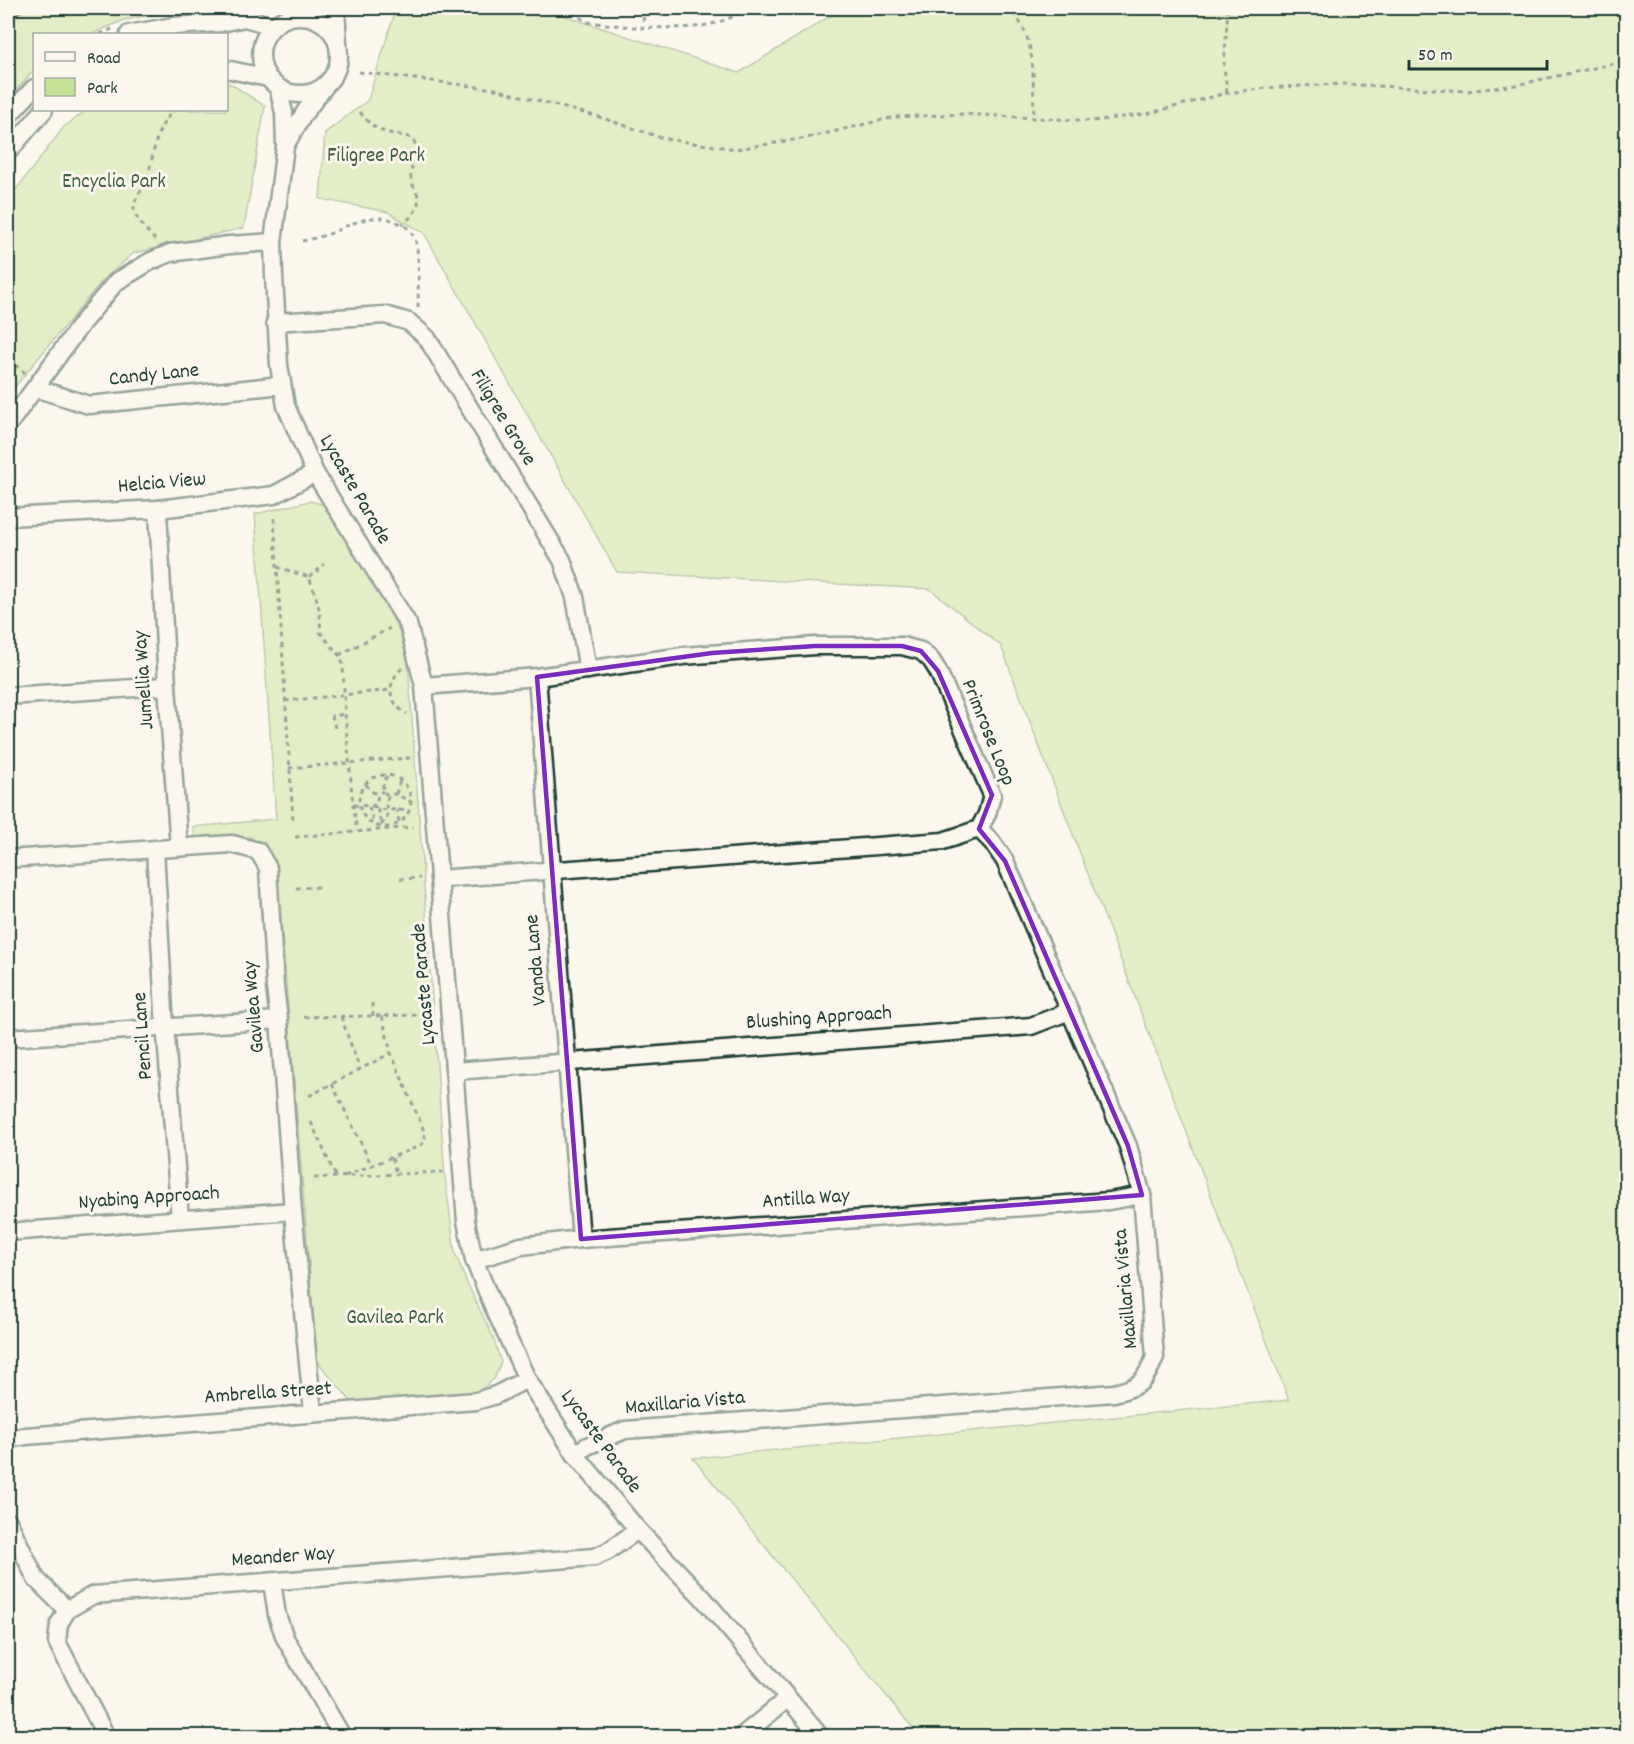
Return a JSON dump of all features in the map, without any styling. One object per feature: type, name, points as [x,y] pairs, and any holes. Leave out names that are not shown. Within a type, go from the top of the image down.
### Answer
[{"type":"street","points":[[228,70],[273,83],[290,93],[303,94],[316,91],[336,72],[339,59],[336,8]]},
{"type":"street","points":[[273,83],[262,65],[261,51],[265,37],[283,16]]},
{"type":"street","points":[[135,33],[245,18],[304,16],[326,25],[334,34],[338,46]]},
{"type":"street","name":"Lycaste Parade","points":[[273,83],[284,113],[285,146],[273,242],[275,322],[286,406],[315,473],[408,624],[424,686],[466,1221],[474,1260],[527,1379],[575,1454],[638,1530],[703,1598],[820,1737]]},
{"type":"street","name":"Lycaste Parade","points":[[285,146],[305,112],[327,83]]},
{"type":"street","points":[[8,116],[33,89]]},
{"type":"street","points":[[8,152],[43,111]]},
{"type":"street","points":[[8,425],[82,323],[116,282],[170,253],[186,249],[273,242]]},
{"type":"street","name":"Filigree Grove","points":[[275,322],[385,315],[409,322],[427,338],[561,560],[575,597],[588,670]]},
{"type":"street","name":"Candy Lane","points":[[34,388],[89,405],[282,386]]},
{"type":"street","name":"Helcia View","points":[[8,517],[158,509],[274,495],[315,473]]},
{"type":"street","name":"Jumellia Way","points":[[158,509],[167,686],[179,847]]},
{"type":"street","name":"Primrose Loop","points":[[424,686],[537,677],[683,656],[815,646],[902,646],[921,651],[938,671],[992,795],[987,814],[979,829]]},
{"type":"street","name":"Vanda Lane","points":[[537,677],[581,1239]]},
{"type":"street","points":[[8,696],[167,686]]},
{"type":"street","points":[[440,879],[943,841],[979,829]]},
{"type":"street","name":"Maxillaria Vista","points":[[575,1454],[587,1446],[624,1430],[1114,1393],[1132,1389],[1147,1376],[1155,1357],[1142,1195],[1128,1146],[1005,861],[992,842],[979,829]]},
{"type":"street","name":"Gavilea Way","points":[[8,859],[232,844],[258,851],[268,868],[293,1211],[313,1413]]},
{"type":"street","name":"Pencil Lane","points":[[155,849],[180,1219]]},
{"type":"street","name":"Blushing Approach","points":[[455,1071],[1031,1026],[1070,1011]]},
{"type":"street","points":[[8,1038],[279,1020]]},
{"type":"street","name":"Antilla Way","points":[[474,1260],[520,1246],[581,1239],[1109,1201],[1142,1195]]},
{"type":"street","name":"Nyabing Approach","points":[[8,1232],[293,1211]]},
{"type":"street","name":"Ambrella Street","points":[[8,1440],[26,1436],[476,1401],[496,1395],[527,1379]]},
{"type":"street","points":[[8,1521],[36,1579],[67,1610],[59,1624],[57,1642],[106,1737]]},
{"type":"street","name":"Meander Way","points":[[67,1610],[93,1595],[594,1557],[608,1551],[638,1530]]},
{"type":"street","points":[[273,1582],[277,1615],[285,1638],[342,1737]]},
{"type":"street","points":[[742,1737],[787,1699]]},
{"type":"path","points":[[564,8],[588,22],[642,28],[706,27],[736,16],[748,8]]},
{"type":"path","points":[[642,28],[645,8]]},
{"type":"path","points":[[1006,8],[1020,22],[1030,46],[1034,118]]},
{"type":"path","points":[[1227,93],[1224,66],[1228,8]]},
{"type":"path","points":[[359,72],[495,89],[599,117],[666,139],[736,149],[807,138],[895,117],[963,114],[1093,121],[1146,114],[1227,93],[1306,84],[1467,92],[1516,85],[1626,62]]},
{"type":"path","points":[[159,247],[135,214],[135,201],[145,183],[156,138],[166,118],[173,111]]},
{"type":"path","points":[[360,112],[376,129],[396,136],[412,138],[416,145],[418,151],[411,179],[418,197],[417,205],[413,216],[402,224]]},
{"type":"path","points":[[302,241],[376,217],[388,218],[402,224],[410,230],[415,241],[418,319]]},
{"type":"path","points":[[8,359],[17,366]]},
{"type":"path","points":[[274,518],[293,820]]},
{"type":"path","points":[[309,577],[324,564]]},
{"type":"path","points":[[277,567],[309,577]]},
{"type":"path","points":[[309,577],[319,603],[320,632],[343,663],[343,695],[357,831]]},
{"type":"path","points":[[339,655],[391,627]]},
{"type":"path","points":[[403,667],[393,679],[390,690],[397,706],[407,714]]},
{"type":"path","points":[[285,701],[390,690]]},
{"type":"path","points":[[335,728],[332,716],[345,714]]},
{"type":"path","points":[[289,768],[410,758]]},
{"type":"path","points":[[383,791],[383,783],[387,776]]},
{"type":"path","points":[[387,776],[400,780],[409,791],[412,800],[408,812],[399,823],[392,826],[374,824],[363,815],[359,804],[361,790],[366,784],[372,778],[387,776]]},
{"type":"path","points":[[396,794],[400,780]]},
{"type":"path","points":[[366,784],[372,792],[383,791]]},
{"type":"path","points":[[383,791],[386,794],[396,794],[412,800]]},
{"type":"path","points":[[371,806],[377,801],[378,793]]},
{"type":"path","points":[[381,825],[387,818],[389,794]]},
{"type":"path","points":[[353,805],[364,804],[378,809],[399,809],[408,812]]},
{"type":"path","points":[[371,806],[374,824]]},
{"type":"path","points":[[378,809],[381,825]]},
{"type":"path","points":[[399,809],[397,812],[399,823]]},
{"type":"path","points":[[295,837],[414,826]]},
{"type":"path","points":[[400,879],[420,878]]},
{"type":"path","points":[[296,888],[319,887]]},
{"type":"path","points":[[372,1003],[373,1016]]},
{"type":"path","points":[[304,1017],[430,1015]]},
{"type":"path","points":[[345,1176],[420,1146],[425,1141],[426,1133],[391,1053],[382,1016]]},
{"type":"path","points":[[341,1017],[360,1070]]},
{"type":"path","points":[[309,1096],[391,1053]]},
{"type":"path","points":[[332,1084],[372,1166]]},
{"type":"path","points":[[310,1122],[336,1177]]},
{"type":"path","points":[[392,1158],[396,1174]]},
{"type":"path","points":[[314,1178],[443,1172]]},
{"type":"highlighted area","points":[[815,646],[902,646],[921,651],[938,671],[992,795],[979,829],[1005,861],[1128,1146],[1142,1195],[581,1239],[537,677],[712,653]]},
{"type":"green space","points":[[32,8],[203,8],[124,20],[94,33],[33,33],[33,71],[8,100],[8,20],[15,14]]},
{"type":"green space","name":"Filigree Park","points":[[396,8],[541,8],[739,73],[843,8],[1626,8],[1626,1736],[919,1736],[693,1458],[1289,1400],[1001,646],[930,589],[617,572],[424,233],[388,212],[320,199],[325,133],[368,100]]},
{"type":"green space","name":"Encyclia Park","points":[[228,83],[265,106],[244,228],[134,253],[102,281],[8,395],[8,200],[64,127],[86,111],[228,111]]},
{"type":"green space","name":"Gavilea Park","points":[[310,501],[325,505],[338,522],[388,608],[407,649],[445,1177],[455,1253],[493,1337],[501,1362],[494,1379],[474,1395],[354,1405],[317,1361],[276,860],[250,837],[195,837],[193,827],[276,819],[255,514]]}]
